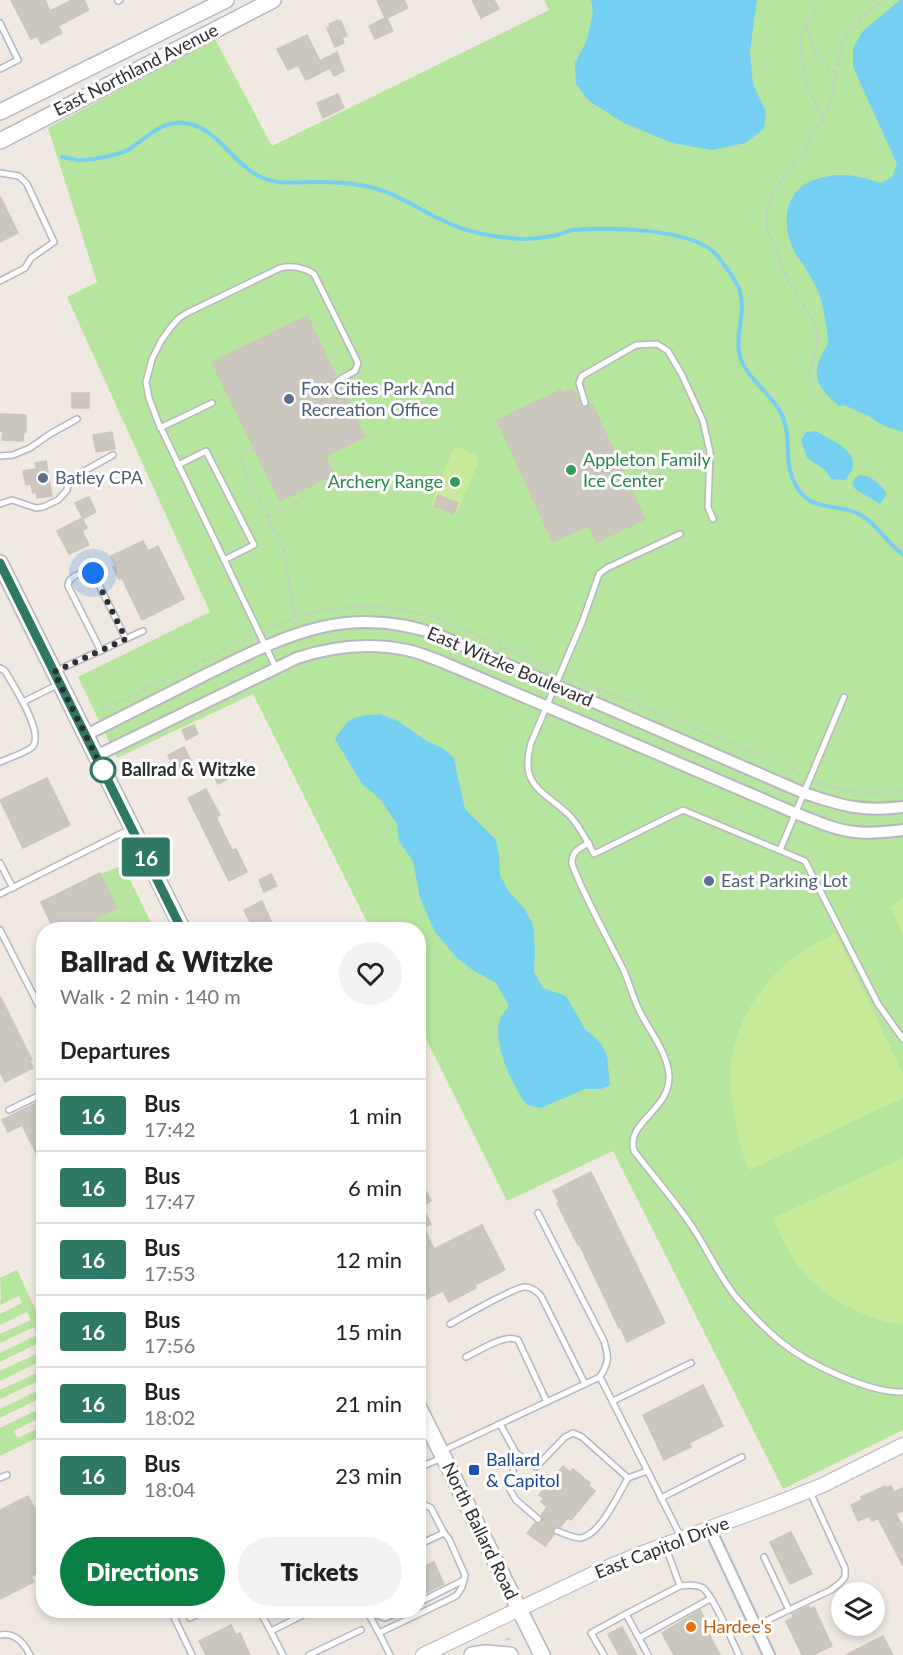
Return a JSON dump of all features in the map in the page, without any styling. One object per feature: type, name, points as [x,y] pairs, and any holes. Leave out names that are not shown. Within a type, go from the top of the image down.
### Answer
[{"type":"main road","name":"East Northland Avenue","points":[[2,107],[226,0]]},
{"type":"main road","name":"East Northland Avenue","points":[[0,141],[273,0]]},
{"type":"main road","points":[[0,563],[179,922]]},
{"type":"main road","name":"North Ballard Road","points":[[426,1422],[542,1655]]},
{"type":"main road","points":[[472,1655],[509,1649]]},
{"type":"street","name":"East Witzke Boulevard","points":[[86,735],[266,646],[298,633],[334,624],[381,623],[406,626],[441,636],[804,793],[850,807],[885,809],[903,807]]},
{"type":"street","name":"East Witzke Boulevard","points":[[96,756],[297,658],[332,648],[362,646],[394,648],[409,650],[434,659],[795,813],[854,832],[903,830]]},
{"type":"street","name":"East Capitol Drive","points":[[423,1655],[601,1570],[810,1490],[903,1445]]},
{"type":"street","points":[[710,1529],[769,1655]]},
{"type":"lane","points":[[0,23],[18,60],[0,69]]},
{"type":"lane","points":[[0,173],[19,176],[27,184],[54,242],[31,258],[25,268],[0,281]]},
{"type":"lane","points":[[276,668],[160,428],[148,398],[146,382],[152,359],[161,341],[179,318],[280,268],[298,267],[308,270],[317,278],[358,363],[355,371],[339,380]]},
{"type":"lane","points":[[585,404],[579,383],[582,376],[636,345],[657,344],[668,351],[703,421],[710,452],[708,507],[713,519]]},
{"type":"lane","points":[[160,428],[212,403]]},
{"type":"lane","points":[[0,456],[13,455],[30,448],[77,419]]},
{"type":"lane","points":[[178,465],[206,451],[254,545],[224,560]]},
{"type":"lane","points":[[0,504],[12,500],[36,508],[58,501],[67,490],[68,480],[113,455]]},
{"type":"lane","points":[[680,534],[607,568],[599,574],[583,620],[528,752],[530,778],[539,791],[571,816],[594,854],[683,810],[805,861],[878,1004],[903,1039]]},
{"type":"lane","points":[[100,651],[68,586],[71,578],[86,571],[93,573],[126,639]]},
{"type":"lane","points":[[23,702],[100,651],[143,631]]},
{"type":"lane","points":[[0,668],[5,670],[23,702],[35,731],[36,741],[31,748],[0,762]]},
{"type":"lane","points":[[780,850],[844,698]]},
{"type":"lane","points":[[0,894],[132,828]]},
{"type":"lane","points":[[589,843],[574,852],[571,859],[572,864],[625,974],[639,1012],[661,1049],[669,1076],[668,1088],[661,1101],[633,1134],[634,1151],[695,1231],[731,1290],[782,1343],[823,1368],[846,1378],[886,1391],[903,1392]]},
{"type":"lane","points":[[0,863],[13,888]]},
{"type":"lane","points":[[0,930],[36,1000]]},
{"type":"lane","points":[[9,1110],[36,1097]]},
{"type":"lane","points":[[426,1463],[500,1424],[600,1377],[608,1365],[604,1341],[538,1213]]},
{"type":"lane","points":[[450,1324],[512,1291],[524,1287],[535,1289],[541,1296],[585,1384]]},
{"type":"lane","points":[[466,1357],[505,1338],[515,1338],[547,1401]]},
{"type":"lane","points":[[613,1401],[691,1364]]},
{"type":"lane","points":[[600,1377],[682,1539]]},
{"type":"lane","points":[[500,1424],[516,1454],[536,1467],[565,1437],[573,1433],[582,1437],[628,1478]]},
{"type":"lane","points":[[516,1454],[510,1490],[516,1500],[538,1519]]},
{"type":"lane","points":[[661,1498],[742,1457]]},
{"type":"lane","points":[[557,1532],[579,1538],[588,1535],[605,1517],[628,1478],[647,1471]]},
{"type":"lane","points":[[0,1478],[7,1475]]},
{"type":"lane","points":[[755,1626],[831,1590],[845,1577],[845,1568],[810,1490]]},
{"type":"lane","points":[[426,1506],[431,1508],[449,1539],[465,1575],[460,1591],[452,1598],[426,1610]]},
{"type":"lane","points":[[426,1541],[444,1533]]},
{"type":"lane","points":[[665,1545],[680,1586]]},
{"type":"lane","points":[[764,1557],[789,1610]]},
{"type":"lane","points":[[426,1599],[464,1581]]},
{"type":"lane","points":[[604,1655],[591,1633],[680,1586],[692,1585],[703,1588],[716,1606],[739,1655]]},
{"type":"lane","points":[[639,1638],[710,1599]]},
{"type":"lane","points":[[626,1614],[648,1655]]},
{"type":"lane","points":[[174,1618],[192,1655]]},
{"type":"lane","points":[[264,1618],[283,1655]]},
{"type":"lane","points":[[271,1631],[297,1618]]},
{"type":"lane","points":[[372,1618],[390,1655]]},
{"type":"lane","points":[[379,1633],[410,1618]]},
{"type":"lane","points":[[309,1655],[361,1630]]},
{"type":"lane","points":[[0,1635],[16,1637],[30,1655]]},
{"type":"path","points":[[822,0],[801,35],[803,66],[822,119]]},
{"type":"path","points":[[815,393],[809,375],[818,342],[815,324],[787,278],[767,229],[766,208],[803,152],[832,98],[842,42],[852,26],[883,0]]},
{"type":"path","points":[[806,26],[817,55],[824,64],[837,73]]},
{"type":"path","points":[[254,448],[238,456],[284,550],[298,633]]},
{"type":"path","points":[[267,516],[300,501],[303,498],[302,490]]},
{"type":"path","points":[[504,1635],[509,1649]]},
{"type":"path","points":[[506,1640],[513,1637]]},
{"type":"green space","points":[[544,0],[903,0],[903,1430],[783,1489],[613,1151],[507,1201],[426,1039],[426,922],[367,922],[253,694],[117,758],[78,677],[210,612],[67,297],[97,282],[48,128],[215,39],[272,146],[549,10]]},
{"type":"green space","name":"Archery Range","points":[[458,447],[476,455],[479,460],[456,515],[431,505],[453,448]]},
{"type":"green space","points":[[123,865],[151,922],[88,922],[117,908],[101,874]]},
{"type":"green space","points":[[903,899],[903,935],[890,907]]},
{"type":"green space","points":[[836,934],[903,1074],[903,1098],[750,1170],[739,1138],[730,1083],[731,1063],[740,1028],[757,996],[781,968],[811,946]]},
{"type":"green space","points":[[903,1158],[903,1325],[860,1312],[819,1288],[795,1261],[773,1218]]},
{"type":"green space","points":[[17,1270],[36,1311],[36,1332],[34,1327],[0,1343],[0,1334],[31,1320],[27,1312],[0,1325],[0,1314],[22,1303],[19,1296],[0,1305],[0,1278]]},
{"type":"green space","points":[[36,1335],[36,1344],[0,1362],[0,1353]]},
{"type":"green space","points":[[36,1354],[36,1363],[0,1381],[0,1371]]},
{"type":"green space","points":[[36,1373],[36,1382],[0,1399],[0,1390]]},
{"type":"green space","points":[[36,1391],[36,1400],[0,1418],[0,1409]]},
{"type":"green space","points":[[36,1410],[36,1420],[14,1431],[18,1438],[36,1429],[36,1438],[0,1456],[0,1428]]},
{"type":"water","points":[[591,0],[757,0],[750,51],[753,84],[766,112],[764,129],[745,143],[712,150],[672,143],[624,123],[589,101],[576,84],[575,63],[587,40],[593,11]]},
{"type":"water","points":[[900,0],[903,0],[903,432],[884,426],[844,405],[839,406],[823,390],[817,378],[817,372],[828,341],[825,316],[816,287],[790,241],[787,222],[787,212],[794,195],[809,182],[836,175],[853,176],[880,183],[892,177],[897,164],[853,67],[853,48],[862,32]]},
{"type":"water","points":[[816,431],[846,449],[850,454],[853,467],[846,480],[831,479],[825,470],[807,458],[801,440],[806,432]]},
{"type":"water","points":[[860,475],[871,478],[884,490],[886,496],[880,504],[855,489],[852,483]]},
{"type":"water","points":[[380,714],[398,721],[427,741],[444,749],[454,758],[465,809],[496,840],[500,875],[509,892],[523,907],[533,924],[534,972],[543,988],[566,996],[585,1029],[601,1043],[607,1056],[610,1085],[601,1089],[585,1089],[541,1108],[527,1105],[521,1097],[505,1063],[498,1038],[501,1017],[509,1006],[496,983],[471,969],[456,957],[435,932],[420,898],[413,861],[399,841],[397,824],[380,799],[362,784],[335,739],[349,721]]},
{"type":"building","points":[[11,0],[45,0],[50,11],[72,0],[84,0],[89,10],[58,26],[62,33],[41,44],[37,36],[31,39]]},
{"type":"building","points":[[377,0],[404,0],[408,8],[387,18],[393,31],[375,39],[369,26],[385,18]]},
{"type":"building","points":[[472,0],[494,0],[499,9],[481,18]]},
{"type":"building","points":[[341,21],[347,36],[342,38],[344,43],[335,47],[327,28],[331,27],[329,24]]},
{"type":"building","points":[[307,35],[320,61],[337,52],[344,71],[334,76],[330,68],[306,80],[298,65],[288,70],[277,49]]},
{"type":"building","points":[[338,94],[344,108],[323,118],[317,103]]},
{"type":"building","points":[[0,196],[18,233],[0,242]]},
{"type":"building","name":"Fox Cities Park And Recreation Office","points":[[307,316],[336,376],[335,382],[340,385],[365,437],[325,456],[334,474],[280,501],[212,362]]},
{"type":"building","name":"Appleton Family Ice Center","points":[[573,389],[583,409],[592,404],[645,519],[597,542],[589,525],[553,542],[497,420],[561,390],[563,393]]},
{"type":"building","points":[[72,393],[89,393],[89,408],[72,408]]},
{"type":"building","points":[[0,414],[26,415],[26,432],[24,432],[23,441],[2,440]]},
{"type":"building","points":[[112,432],[115,449],[96,452],[93,435]]},
{"type":"building","points":[[46,461],[52,496],[37,498],[31,484],[26,485],[23,471],[37,469],[35,463]]},
{"type":"building","points":[[438,495],[458,503],[454,514],[434,506]]},
{"type":"building","points":[[89,497],[96,512],[83,519],[75,503]]},
{"type":"building","points":[[82,518],[87,528],[82,531],[89,545],[69,554],[57,531]]},
{"type":"building","points":[[143,541],[148,551],[158,546],[184,599],[142,620],[122,578],[119,579],[113,567],[116,566],[111,556]]},
{"type":"building","points":[[194,725],[198,734],[186,740],[182,730]]},
{"type":"building","points":[[184,747],[194,767],[177,775],[168,755]]},
{"type":"building","points":[[226,761],[233,776],[218,784],[210,769]]},
{"type":"building","points":[[47,778],[70,825],[23,848],[0,800]]},
{"type":"building","points":[[206,789],[220,815],[216,817],[232,850],[236,849],[247,872],[229,881],[188,798]]},
{"type":"building","points":[[100,873],[117,908],[88,922],[50,922],[41,902]]},
{"type":"building","points":[[271,874],[277,886],[264,892],[259,880]]},
{"type":"building","points":[[262,901],[272,922],[250,922],[244,910]]},
{"type":"building","points":[[0,996],[32,1060],[30,1061],[33,1068],[5,1082],[0,1072]]},
{"type":"building","points":[[36,1103],[36,1153],[22,1125],[8,1132],[2,1120]]},
{"type":"building","points":[[591,1172],[665,1323],[627,1342],[553,1191]]},
{"type":"building","points":[[426,1191],[431,1201],[426,1204]]},
{"type":"building","points":[[426,1214],[431,1224],[426,1226]]},
{"type":"building","points":[[482,1225],[505,1270],[475,1285],[476,1288],[449,1302],[443,1291],[426,1299],[426,1231],[434,1249]]},
{"type":"building","points":[[703,1385],[723,1426],[689,1443],[691,1447],[664,1460],[643,1415]]},
{"type":"building","points":[[563,1466],[570,1472],[573,1469],[590,1483],[588,1485],[595,1491],[571,1520],[568,1518],[560,1527],[553,1528],[554,1535],[545,1546],[527,1533],[535,1523],[542,1522],[541,1515],[547,1507],[541,1502],[544,1498],[539,1495]]},
{"type":"building","points":[[885,1486],[886,1488],[891,1486],[894,1492],[903,1488],[903,1511],[896,1514],[903,1527],[903,1566],[878,1518],[872,1521],[869,1516],[858,1521],[851,1505],[862,1500],[861,1497]]},
{"type":"building","points":[[28,1496],[36,1511],[36,1574],[31,1576],[34,1582],[0,1599],[0,1510]]},
{"type":"building","points":[[791,1532],[812,1574],[790,1584],[770,1542]]},
{"type":"building","points":[[434,1562],[444,1584],[426,1593],[426,1566]]},
{"type":"building","points":[[809,1606],[810,1609],[814,1607],[832,1646],[813,1655],[802,1655],[786,1621],[794,1617],[792,1614]]},
{"type":"building","points":[[700,1610],[720,1655],[674,1655],[662,1633]]},
{"type":"building","points":[[231,1625],[236,1635],[240,1633],[250,1655],[206,1655],[199,1641]]},
{"type":"building","points":[[622,1627],[637,1655],[619,1655],[608,1634]]},
{"type":"building","points":[[883,1636],[893,1655],[846,1655]]},
{"type":"waterway","points":[[62,157],[81,160],[115,155],[131,148],[162,127],[184,123],[196,125],[206,131],[243,165],[263,178],[283,182],[336,182],[366,186],[397,197],[455,226],[482,234],[524,239],[540,238],[573,230],[627,229],[669,234],[704,245],[716,254],[739,287],[742,304],[738,342],[740,356],[752,378],[771,398],[781,413],[786,429],[788,461],[798,490],[815,503],[844,509],[864,517],[903,555]]},
{"type":"bus line","name":"16","points":[[0,563],[178,922]]},
{"type":"place","name":"Fox Cities Park And Recreation Office","points":[[289,399]]},
{"type":"place","name":"Appleton Family Ice Center","points":[[571,470]]},
{"type":"place","name":"Batley CPA","points":[[43,478]]},
{"type":"place","name":"Archery Range","points":[[455,482]]},
{"type":"place","name":"Ballrad & Witzke","points":[[103,770]]},
{"type":"place","name":"East Parking Lot","points":[[709,881]]},
{"type":"place","name":"Ballard & Capitol","points":[[474,1470]]},
{"type":"place","name":"Hardee's","points":[[691,1627]]},
{"type":"route","points":[[93,573],[126,639],[54,672],[105,774],[103,770]]}]
